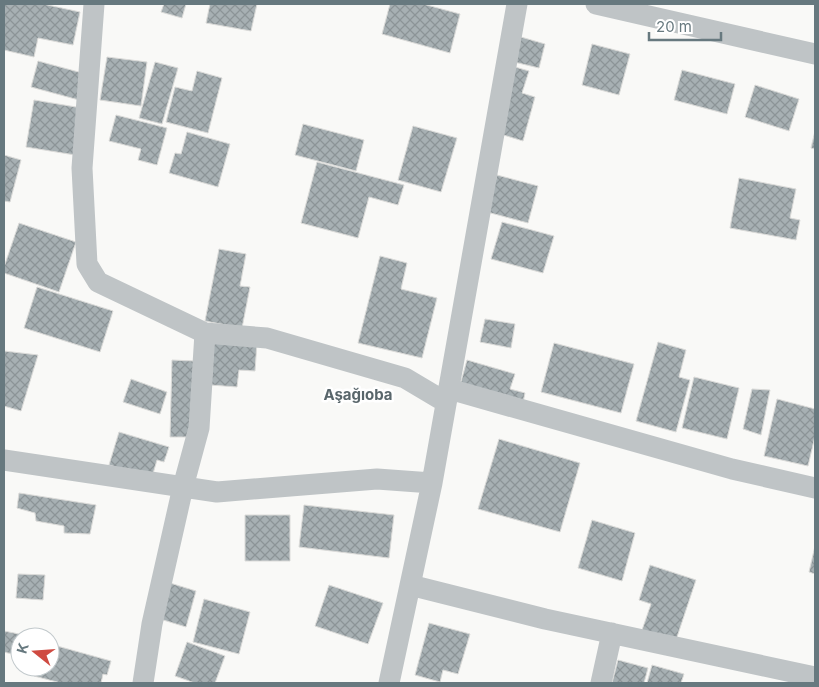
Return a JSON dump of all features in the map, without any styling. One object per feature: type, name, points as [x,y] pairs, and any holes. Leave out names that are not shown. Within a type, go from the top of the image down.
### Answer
[{"type":"street","points":[[94,4],[82,168],[87,264],[98,282],[205,333],[267,338],[405,378],[442,400],[449,389]]},
{"type":"street","points":[[389,683],[432,483],[517,4]]},
{"type":"street","points":[[596,4],[815,54]]},
{"type":"street","points":[[144,683],[152,624],[183,487],[199,428],[205,333]]},
{"type":"street","points":[[449,389],[732,469],[815,488]]},
{"type":"street","points":[[4,460],[217,492],[377,479],[432,483]]},
{"type":"street","points":[[410,585],[545,619],[815,677]]},
{"type":"street","points":[[601,683],[612,633]]},
{"type":"building","points":[[4,4],[43,4],[80,12],[73,45],[38,38],[34,57],[4,50]]},
{"type":"building","points":[[164,4],[186,4],[182,18],[161,12]]},
{"type":"building","points":[[210,4],[257,4],[251,31],[206,23]]},
{"type":"building","points":[[390,4],[423,4],[460,14],[450,53],[382,34]]},
{"type":"building","points":[[521,37],[545,44],[539,68],[514,62]]},
{"type":"building","points":[[592,44],[630,54],[619,95],[582,85]]},
{"type":"building","points":[[107,57],[147,62],[141,106],[100,100]]},
{"type":"building","points":[[38,61],[86,74],[79,100],[31,87]]},
{"type":"building","points":[[155,62],[178,68],[162,124],[139,118]]},
{"type":"building","points":[[515,67],[529,71],[522,93],[535,97],[523,141],[497,133]]},
{"type":"building","points":[[682,70],[735,84],[727,114],[674,100]]},
{"type":"building","points":[[197,71],[222,78],[208,133],[166,122],[175,87],[192,91]]},
{"type":"building","points":[[755,85],[799,99],[789,131],[745,117]]},
{"type":"building","points":[[34,100],[82,108],[75,155],[26,147]]},
{"type":"building","points":[[116,115],[167,128],[157,165],[138,160],[141,149],[109,141]]},
{"type":"building","points":[[303,124],[364,140],[356,171],[295,155]]},
{"type":"building","points":[[413,126],[457,138],[441,192],[398,180]]},
{"type":"building","points":[[815,131],[815,149],[811,148]]},
{"type":"building","points":[[187,132],[230,144],[218,187],[169,173],[175,153],[181,154]]},
{"type":"building","points":[[4,155],[21,160],[10,202],[4,201]]},
{"type":"building","points":[[317,162],[404,185],[398,205],[369,197],[358,238],[301,223]]},
{"type":"building","points":[[497,175],[538,186],[528,223],[487,212]]},
{"type":"building","points":[[739,178],[796,189],[790,218],[800,220],[796,240],[730,228]]},
{"type":"building","points":[[502,222],[554,236],[543,273],[491,259]]},
{"type":"building","points":[[19,223],[76,242],[59,292],[4,273],[4,267]]},
{"type":"building","points":[[219,249],[246,254],[240,286],[250,287],[242,328],[205,321]]},
{"type":"building","points":[[380,256],[407,263],[401,289],[437,298],[422,358],[358,343]]},
{"type":"building","points":[[37,287],[113,311],[100,352],[24,328]]},
{"type":"building","points":[[485,319],[515,324],[511,348],[480,342]]},
{"type":"building","points":[[214,339],[257,342],[255,371],[239,370],[237,387],[211,385]]},
{"type":"building","points":[[658,342],[686,350],[679,377],[690,380],[676,432],[636,421]]},
{"type":"building","points":[[554,343],[634,364],[621,413],[541,392]]},
{"type":"building","points":[[4,351],[38,355],[21,411],[4,406]]},
{"type":"building","points":[[172,360],[194,361],[191,437],[170,437]]},
{"type":"building","points":[[467,360],[515,374],[510,389],[525,393],[522,407],[459,389]]},
{"type":"building","points":[[694,377],[739,388],[727,439],[682,428]]},
{"type":"building","points":[[131,379],[167,392],[160,414],[123,402]]},
{"type":"building","points":[[752,389],[770,390],[761,435],[743,429]]},
{"type":"building","points":[[777,399],[815,409],[815,436],[808,466],[764,456]]},
{"type":"building","points":[[119,432],[169,447],[164,462],[157,460],[152,477],[109,465]]},
{"type":"building","points":[[499,439],[580,463],[560,532],[478,509]]},
{"type":"building","points":[[19,493],[96,505],[90,534],[64,533],[64,526],[36,521],[35,513],[17,508]]},
{"type":"building","points":[[304,505],[394,515],[389,558],[299,547]]},
{"type":"building","points":[[245,515],[290,515],[290,561],[245,561]]},
{"type":"building","points":[[592,520],[635,533],[622,581],[578,568]]},
{"type":"building","points":[[815,546],[815,574],[809,572]]},
{"type":"building","points":[[650,565],[696,580],[675,643],[641,633],[651,604],[639,600]]},
{"type":"building","points":[[18,574],[45,575],[43,600],[16,598]]},
{"type":"building","points":[[170,583],[196,591],[186,627],[160,619]]},
{"type":"building","points":[[329,585],[383,603],[368,644],[315,626]]},
{"type":"building","points":[[204,599],[250,612],[239,654],[193,642]]},
{"type":"building","points":[[429,623],[470,634],[458,674],[443,670],[440,682],[415,675]]},
{"type":"building","points":[[4,631],[10,632],[10,654],[4,652]]},
{"type":"building","points":[[187,642],[225,656],[215,683],[195,683],[175,676]]},
{"type":"building","points":[[60,647],[111,661],[107,675],[103,674],[101,683],[61,683],[38,677],[60,677]]},
{"type":"building","points":[[618,660],[648,668],[644,683],[612,683]]},
{"type":"building","points":[[652,665],[684,674],[681,683],[647,683]]},
{"type":"district","name":"Aşağıoba","points":[[358,394]]}]
